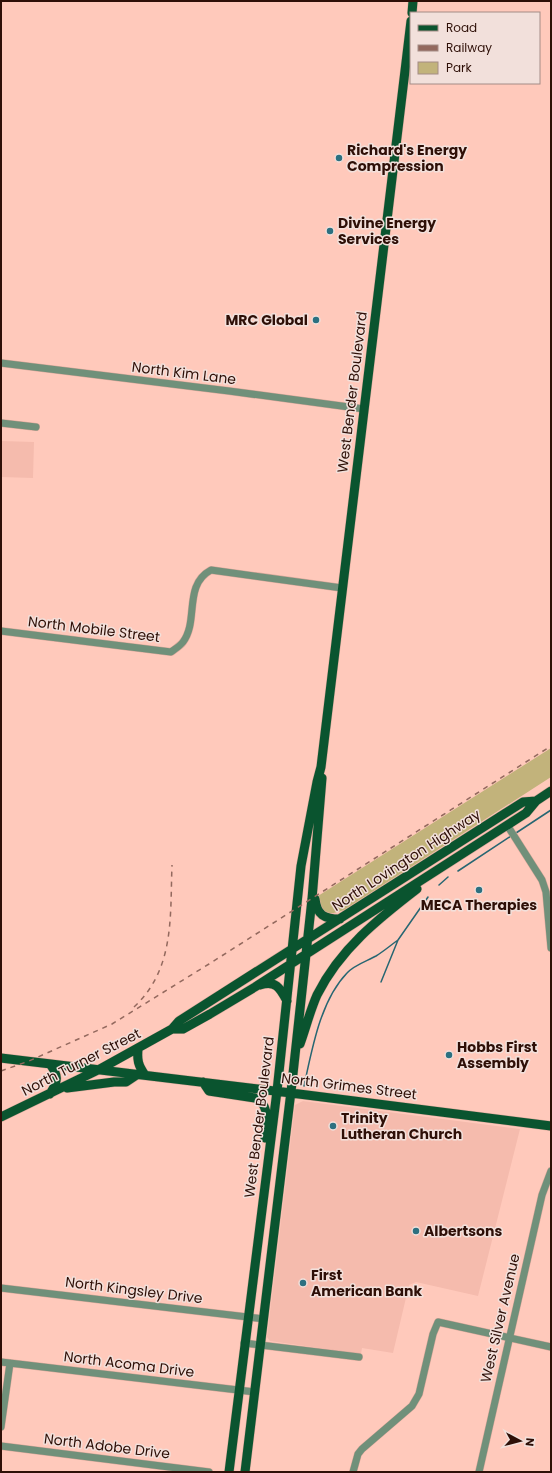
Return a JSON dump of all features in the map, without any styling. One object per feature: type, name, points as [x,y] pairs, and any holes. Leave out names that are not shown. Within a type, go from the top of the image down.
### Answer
[{"type":"main road","points":[[412,12],[413,1]]},
{"type":"main road","name":"West Bender Boulevard","points":[[229,1472],[247,1317],[277,1091],[292,963],[301,866],[321,767],[410,29]]},
{"type":"main road","name":"West Bender Boulevard","points":[[245,1472],[308,940],[322,784],[321,767]]},
{"type":"main road","name":"North Lovington Highway","points":[[306,953],[526,813],[536,801],[551,791]]},
{"type":"main road","name":"North Lovington Highway","points":[[293,949],[523,802],[536,801]]},
{"type":"main road","points":[[294,1064],[317,995],[333,967],[369,927],[419,887],[426,876]]},
{"type":"main road","points":[[314,881],[316,906],[318,911],[329,919],[341,919]]},
{"type":"main road","name":"North Turner Street","points":[[1,1117],[100,1069],[172,1030],[179,1021],[293,949]]},
{"type":"main road","name":"North Turner Street","points":[[172,1030],[183,1029],[210,1014],[255,987],[306,953]]},
{"type":"main road","points":[[255,987],[272,984],[280,989],[287,1001]]},
{"type":"main road","points":[[62,1088],[126,1082],[141,1074],[137,1060],[138,1049]]},
{"type":"main road","name":"North Grimes Street","points":[[1,1058],[141,1074],[551,1126]]},
{"type":"main road","points":[[50,1064],[56,1071],[57,1077],[56,1083],[50,1094]]},
{"type":"main road","points":[[203,1082],[209,1091],[255,1098],[264,1104],[266,1108],[264,1141],[268,1156]]},
{"type":"main road","points":[[261,1210],[276,1212]]},
{"type":"street","name":"North Kim Lane","points":[[1,363],[364,409]]},
{"type":"street","points":[[1,423],[36,427]]},
{"type":"street","name":"North Mobile Street","points":[[1,631],[171,652],[180,646],[184,641],[188,631],[194,594],[198,582],[204,574],[211,570],[342,588]]},
{"type":"street","points":[[507,825],[542,880],[546,892],[551,948]]},
{"type":"street","name":"West Silver Avenue","points":[[479,1472],[542,1195],[551,1171]]},
{"type":"street","name":"North Kingsley Drive","points":[[1,1288],[264,1319]]},
{"type":"street","points":[[353,1472],[358,1454],[362,1449],[416,1401],[433,1334],[438,1322],[551,1347]]},
{"type":"street","points":[[244,1343],[359,1357]]},
{"type":"street","name":"North Acoma Drive","points":[[1,1362],[255,1392]]},
{"type":"street","points":[[1,1427],[10,1363]]},
{"type":"street","name":"North Adobe Drive","points":[[1,1446],[209,1472]]},
{"type":"shaded area","points":[[1,441],[34,442],[33,478],[1,477]]},
{"type":"shaded area","points":[[303,1101],[520,1129],[478,1296],[416,1282],[409,1285],[393,1353],[362,1348],[361,1354],[270,1341],[267,1337],[295,1105]]},
{"type":"green space","points":[[551,748],[551,777],[344,910],[332,913],[321,911],[318,896]]},
{"type":"waterway","points":[[516,833],[551,810]]},
{"type":"waterway","points":[[458,871],[511,836]]},
{"type":"waterway","points":[[439,885],[448,877]]},
{"type":"waterway","points":[[381,982],[398,940],[428,897]]},
{"type":"waterway","points":[[304,1086],[318,1026],[330,997],[338,984],[353,968],[376,956],[398,940]]},
{"type":"railway","points":[[1,1071],[29,1061],[112,1024],[209,964],[551,746]]},
{"type":"railway","points":[[134,1007],[147,992],[157,976],[164,959],[170,922],[172,865]]},
{"type":"place","name":"Richard's Energy Compression","points":[[339,158]]},
{"type":"place","name":"Divine Energy Services","points":[[330,231]]},
{"type":"place","name":"MRC Global","points":[[316,320]]},
{"type":"place","name":"MECA Therapies","points":[[479,890]]},
{"type":"place","name":"Hobbs First Assembly","points":[[449,1055]]},
{"type":"place","name":"Trinity Lutheran Church","points":[[333,1126]]},
{"type":"place","name":"Albertsons","points":[[416,1231]]},
{"type":"place","name":"First American Bank","points":[[303,1283]]}]
